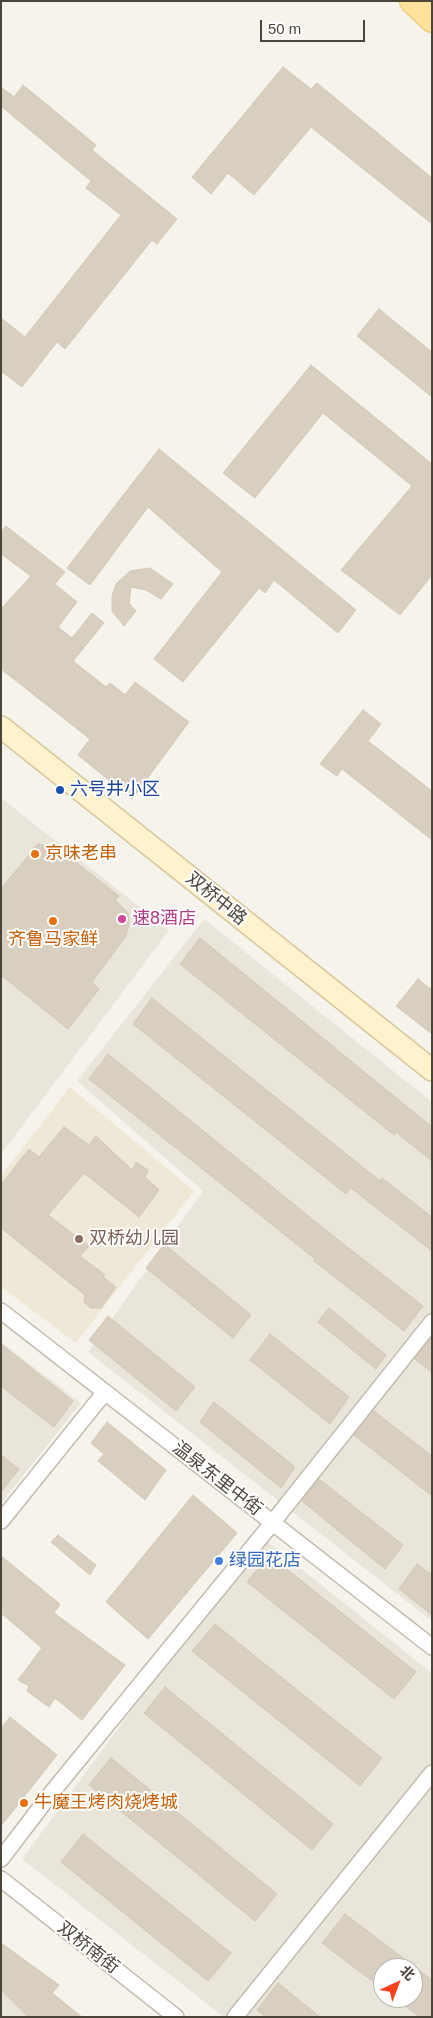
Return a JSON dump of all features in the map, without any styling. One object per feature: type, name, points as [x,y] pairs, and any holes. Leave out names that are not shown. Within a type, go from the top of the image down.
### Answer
[{"type":"main road","points":[[412,1],[432,20]]},
{"type":"street","name":"双桥中路","points":[[1,727],[432,1070]]},
{"type":"street","name":"温泉东里中街","points":[[1,1311],[432,1647]]},
{"type":"street","points":[[1,1859],[53,1791],[432,1322]]},
{"type":"street","points":[[1,1521],[105,1392]]},
{"type":"street","points":[[235,2017],[432,1773]]},
{"type":"street","name":"双桥南街","points":[[1,1879],[176,2017]]},
{"type":"shaded area","points":[[1,798],[169,930],[1,1154]]},
{"type":"shaded area","points":[[204,919],[432,1102],[432,1621],[88,1352],[203,1191],[77,1081]]},
{"type":"shaded area","name":"双桥幼儿园","points":[[70,1087],[194,1191],[76,1343],[1,1287],[1,1176]]},
{"type":"shaded area","points":[[1,1342],[81,1403],[1,1503]]},
{"type":"shaded area","points":[[260,1536],[432,1673],[432,2017],[224,2017],[22,1859]]},
{"type":"shaded area","points":[[1,1958],[75,2017],[1,2017]]},
{"type":"building","points":[[283,67],[311,89],[317,83],[432,178],[432,224],[311,127],[254,195],[228,173],[211,194],[192,177]]},
{"type":"building","points":[[23,85],[96,145],[92,150],[177,219],[157,244],[152,240],[65,349],[57,342],[22,387],[1,371],[1,318],[25,337],[121,215],[86,188],[91,181],[1,106],[1,87],[14,97]]},
{"type":"building","points":[[379,309],[432,352],[432,397],[357,336]]},
{"type":"building","points":[[311,365],[432,464],[432,575],[400,615],[341,570],[412,486],[323,413],[255,498],[223,473]]},
{"type":"building","points":[[159,449],[356,610],[338,633],[274,580],[265,593],[259,588],[183,682],[154,659],[222,572],[148,507],[90,585],[67,568]]},
{"type":"building","points":[[6,526],[65,572],[55,584],[77,602],[58,627],[72,638],[92,613],[104,623],[73,661],[106,687],[110,683],[125,695],[135,682],[189,722],[132,799],[78,755],[90,739],[1,669],[1,609],[31,576],[1,554],[1,532]]},
{"type":"building","points":[[150,568],[173,584],[161,599],[146,590],[131,587],[129,603],[136,611],[124,626],[112,611],[112,596],[116,584],[130,571]]},
{"type":"building","points":[[363,710],[381,724],[368,741],[432,791],[432,840],[342,769],[337,776],[320,764]]},
{"type":"building","points":[[38,844],[56,848],[82,867],[119,896],[115,900],[128,913],[129,924],[126,936],[92,982],[99,989],[68,1029],[1,975],[1,889]]},
{"type":"building","points":[[200,938],[432,1127],[432,1161],[396,1132],[394,1135],[180,964]]},
{"type":"building","points":[[418,979],[432,990],[432,1034],[396,1006]]},
{"type":"building","points":[[152,998],[380,1181],[382,1178],[432,1217],[432,1251],[351,1188],[346,1194],[133,1024]]},
{"type":"building","points":[[108,1054],[423,1306],[404,1331],[314,1261],[315,1259],[89,1079]]},
{"type":"building","points":[[64,1127],[89,1145],[96,1136],[132,1170],[136,1162],[148,1170],[145,1177],[159,1190],[139,1217],[84,1173],[48,1215],[89,1246],[80,1256],[105,1275],[103,1277],[116,1287],[101,1308],[90,1308],[84,1302],[85,1295],[1,1228],[1,1185],[29,1149],[39,1157]]},
{"type":"building","points":[[164,1244],[251,1315],[233,1338],[146,1268]]},
{"type":"building","points":[[329,1308],[386,1355],[376,1369],[318,1322]]},
{"type":"building","points":[[108,1316],[195,1387],[176,1411],[89,1340]]},
{"type":"building","points":[[270,1334],[349,1397],[330,1424],[250,1360]]},
{"type":"building","points":[[432,1337],[432,1372],[415,1359]]},
{"type":"building","points":[[1,1344],[73,1401],[54,1427],[1,1386]]},
{"type":"building","points":[[214,1402],[295,1467],[281,1488],[200,1422]]},
{"type":"building","points":[[374,1411],[432,1456],[432,1496],[354,1435]]},
{"type":"building","points":[[107,1422],[166,1470],[145,1500],[98,1461],[104,1454],[91,1443]]},
{"type":"building","points":[[1,1455],[19,1469],[1,1492]]},
{"type":"building","points":[[319,1479],[403,1545],[385,1569],[302,1501]]},
{"type":"building","points":[[193,1495],[237,1533],[148,1639],[106,1602]]},
{"type":"building","points":[[58,1535],[96,1565],[90,1575],[51,1542]]},
{"type":"building","points":[[269,1555],[416,1672],[394,1699],[247,1582]]},
{"type":"building","points":[[1,1556],[60,1604],[54,1613],[125,1665],[82,1720],[55,1698],[49,1707],[27,1691],[29,1686],[18,1680],[42,1648],[1,1613]]},
{"type":"building","points":[[417,1564],[432,1575],[432,1615],[399,1589]]},
{"type":"building","points":[[215,1624],[382,1758],[360,1786],[192,1651]]},
{"type":"building","points":[[165,1687],[333,1824],[312,1850],[144,1713]]},
{"type":"building","points":[[10,1717],[57,1755],[1,1826],[1,1728]]},
{"type":"building","points":[[111,1758],[277,1894],[255,1921],[89,1785]]},
{"type":"building","points":[[83,1834],[231,1953],[208,1981],[61,1862]]},
{"type":"building","points":[[345,1914],[403,1958],[373,1958],[373,1981],[322,1943]]},
{"type":"building","points":[[1,1943],[59,1985],[52,1993],[82,2017],[28,2017],[1,1990]]},
{"type":"building","points":[[423,1973],[432,1980],[432,2017],[420,2017],[408,2008],[423,2008]]},
{"type":"building","points":[[278,1983],[320,2017],[266,2017],[257,2010]]},
{"type":"place","name":"六号井小区","points":[[60,790]]},
{"type":"place","name":"京味老串","points":[[35,854]]},
{"type":"place","name":"速8酒店","points":[[122,919]]},
{"type":"place","name":"齐鲁马家鲜","points":[[53,921]]},
{"type":"place","name":"双桥幼儿园","points":[[79,1239]]},
{"type":"place","name":"绿园花店","points":[[219,1561]]},
{"type":"place","name":"牛魔王烤肉烧烤城","points":[[24,1803]]}]
